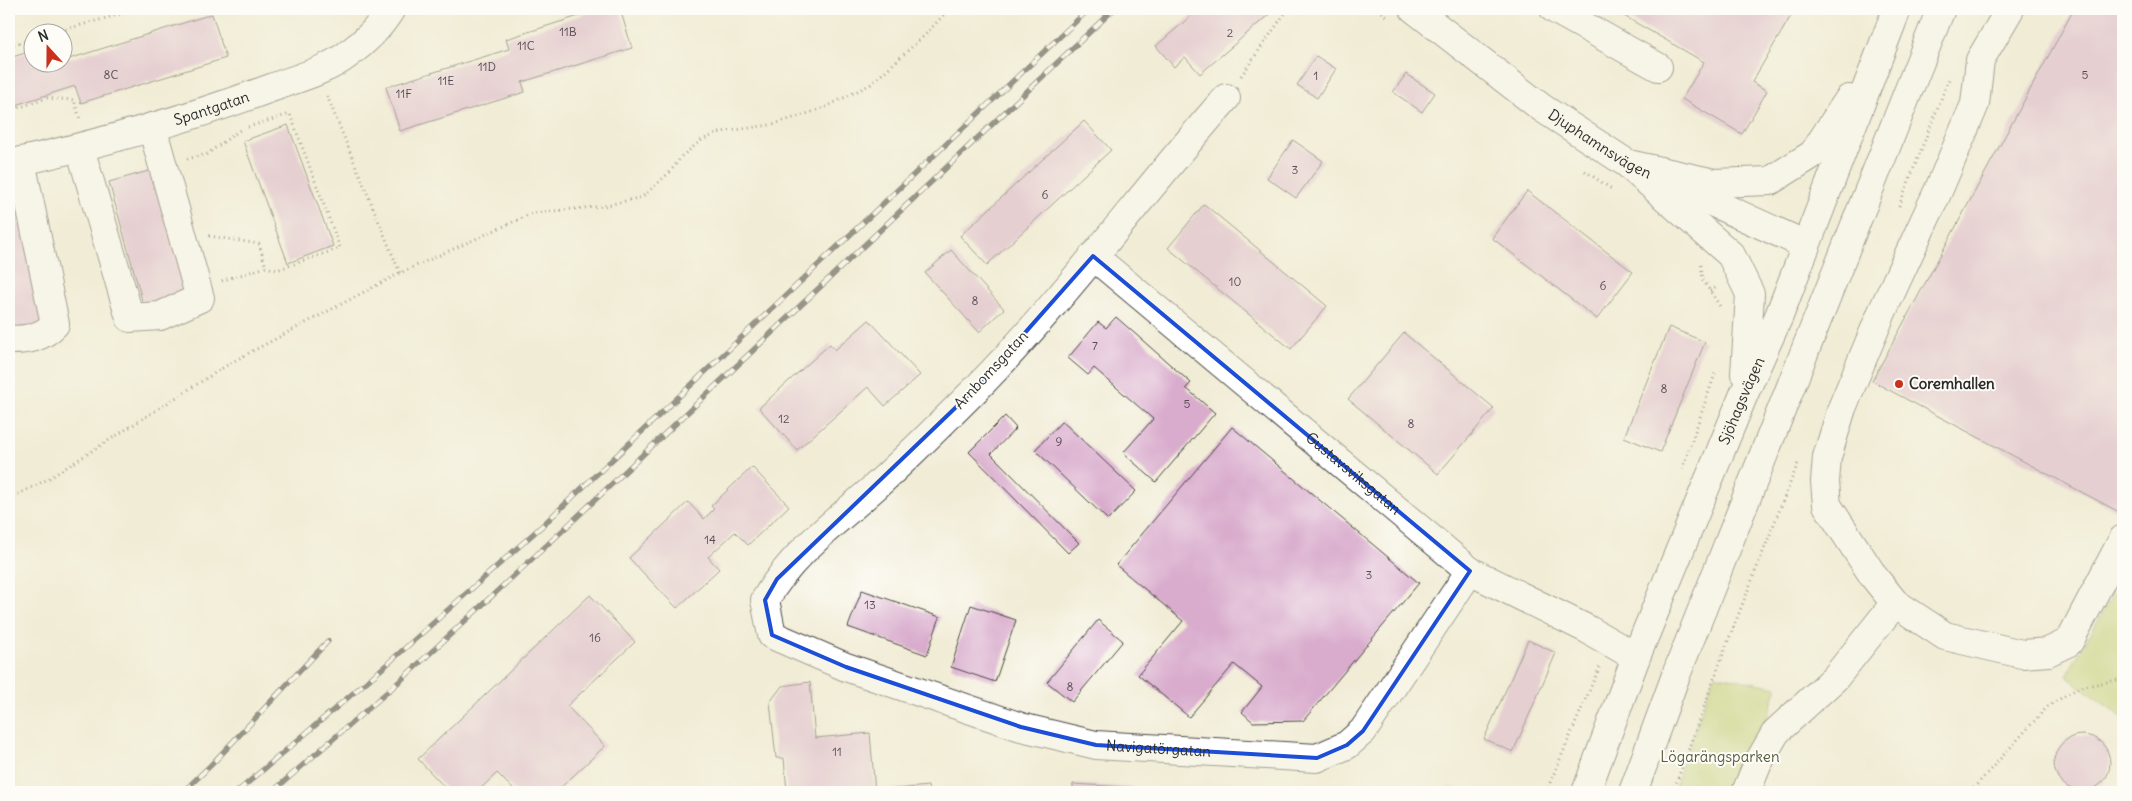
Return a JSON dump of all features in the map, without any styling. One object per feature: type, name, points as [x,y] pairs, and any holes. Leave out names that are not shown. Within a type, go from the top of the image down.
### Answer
[{"type":"street","name":"Spantgatan","points":[[15,162],[84,147],[152,127],[228,104],[316,71],[346,56],[371,34],[391,9]]},
{"type":"street","name":"Djuphamnsvägen","points":[[1414,9],[1542,108],[1628,164],[1842,262]]},
{"type":"street","points":[[1554,9],[1658,67]]},
{"type":"street","name":"Sjöhagsvägen","points":[[1586,792],[1636,657],[1744,394],[1779,316],[1897,9]]},
{"type":"street","points":[[1633,792],[1676,676],[1941,9]]},
{"type":"street","points":[[2010,9],[1980,60],[1975,104],[1939,189],[1856,372],[1827,457],[1826,505],[1874,577],[1895,603],[1945,636],[2022,654],[2048,652],[2069,642],[2123,539]]},
{"type":"street","points":[[1628,164],[1714,183],[1770,181],[1813,154],[1877,57]]},
{"type":"street","name":"Arnbomsgatan","points":[[772,635],[765,600],[777,579],[806,549],[898,466],[976,388],[1093,256],[1226,98]]},
{"type":"street","points":[[84,147],[130,318],[160,316],[200,298],[152,127]]},
{"type":"street","points":[[9,340],[22,340],[45,335],[55,324],[15,162]]},
{"type":"street","points":[[1628,164],[1723,248],[1734,262],[1750,294],[1744,394]]},
{"type":"street","points":[[1740,514],[1741,472],[1815,269],[1806,245]]},
{"type":"street","name":"Gustavsviksgatan","points":[[1093,256],[1470,571],[1676,676]]},
{"type":"street","name":"Navigatörgatan","points":[[772,635],[846,667],[1012,724],[1096,745],[1316,758],[1347,745],[1363,731],[1470,571]]},
{"type":"street","points":[[1746,792],[1758,763],[1776,732],[1835,678],[1895,603]]},
{"type":"path","points":[[72,28],[139,9]]},
{"type":"path","points":[[9,499],[48,479],[232,362],[400,274],[533,213],[604,206],[642,197],[670,172],[682,156],[702,140],[721,132],[770,125],[797,117],[824,108],[871,84],[924,36],[949,9]]},
{"type":"path","points":[[1226,98],[1288,9]]},
{"type":"path","points":[[9,46],[22,42]]},
{"type":"path","points":[[316,71],[400,274]]},
{"type":"path","points":[[1897,211],[1951,73]]},
{"type":"path","points":[[9,111],[47,98],[74,100],[84,147]]},
{"type":"path","points":[[163,166],[208,154],[238,130],[290,114],[340,248],[278,270],[266,267],[218,282],[200,298]]},
{"type":"path","points":[[181,232],[260,244],[266,267]]},
{"type":"path","points":[[1700,262],[1703,280],[1710,291]]},
{"type":"path","points":[[1680,475],[1719,364]]},
{"type":"path","points":[[1673,792],[1726,646],[1798,462]]},
{"type":"path","points":[[1546,792],[1612,643]]},
{"type":"path","points":[[1970,792],[2048,706],[2080,688],[2123,679]]},
{"type":"highlighted area","points":[[1093,256],[1470,571],[1363,731],[1347,745],[1317,758],[1096,745],[1021,727],[846,667],[772,635],[765,600],[777,579],[976,388]]},
{"type":"green space","points":[[2123,577],[2123,718],[2066,676]]},
{"type":"green space","name":"Lögarängsparken","points":[[1714,675],[1777,687],[1745,792],[1673,792]]},
{"type":"building","points":[[601,9],[620,9],[632,48],[522,82],[525,92],[400,131],[386,87],[509,49],[506,39]]},
{"type":"building","points":[[1199,9],[1274,10],[1200,74],[1185,57],[1174,67],[1156,46]]},
{"type":"building","points":[[1612,9],[1795,9],[1752,82],[1767,91],[1742,134],[1682,99],[1704,62]]},
{"type":"building","points":[[2074,9],[2123,9],[2123,514],[1872,381]]},
{"type":"building","points":[[212,14],[226,58],[81,103],[75,86],[9,107],[9,58],[22,54],[22,72],[72,72],[72,58]]},
{"type":"building","points":[[1316,56],[1336,69],[1317,98],[1297,85]]},
{"type":"building","points":[[1406,74],[1435,93],[1422,112],[1393,92]]},
{"type":"building","points":[[1084,121],[1111,150],[987,265],[960,236]]},
{"type":"building","points":[[288,125],[333,246],[288,263],[243,141]]},
{"type":"building","points":[[1293,140],[1323,161],[1296,198],[1267,178]]},
{"type":"building","points":[[156,169],[191,294],[144,307],[109,182]]},
{"type":"building","points":[[1527,191],[1633,272],[1597,319],[1492,238]]},
{"type":"building","points":[[1204,204],[1327,306],[1291,349],[1168,248]]},
{"type":"building","points":[[20,205],[44,324],[9,331],[9,207]]},
{"type":"building","points":[[951,250],[1004,309],[979,332],[925,273]]},
{"type":"building","points":[[1116,317],[1191,383],[1186,388],[1215,413],[1156,482],[1123,453],[1153,419],[1094,368],[1088,375],[1068,358],[1098,322],[1106,328]]},
{"type":"building","points":[[869,320],[920,375],[885,406],[868,387],[797,450],[759,408],[830,344],[835,350]]},
{"type":"building","points":[[1669,327],[1705,342],[1660,452],[1624,437]]},
{"type":"building","points":[[1404,333],[1494,408],[1438,474],[1348,399]]},
{"type":"building","points":[[1005,416],[1016,428],[991,454],[1079,543],[1068,553],[969,452]]},
{"type":"building","points":[[1062,421],[1136,491],[1108,520],[1035,450]]},
{"type":"building","points":[[1232,427],[1419,583],[1303,721],[1253,722],[1242,712],[1262,687],[1234,664],[1189,717],[1138,675],[1183,621],[1116,565]]},
{"type":"building","points":[[752,467],[789,506],[748,545],[735,532],[708,557],[719,569],[677,608],[629,558],[688,502],[704,519],[714,509],[711,506]]},
{"type":"building","points":[[862,590],[940,617],[927,655],[848,627]]},
{"type":"building","points":[[590,595],[635,642],[567,706],[605,746],[556,792],[516,792],[497,773],[477,792],[449,792],[418,759]]},
{"type":"building","points":[[971,605],[1016,620],[995,682],[951,667]]},
{"type":"building","points":[[1098,620],[1123,641],[1072,702],[1047,682]]},
{"type":"building","points":[[1528,640],[1556,653],[1513,752],[1484,739]]},
{"type":"building","points":[[810,682],[815,738],[870,733],[875,792],[787,792],[784,758],[776,758],[770,702],[782,686]]},
{"type":"building","points":[[2082,735],[2097,740],[2105,748],[2110,763],[2105,778],[2097,786],[2082,791],[2067,786],[2059,778],[2054,763],[2059,748],[2067,740]]},
{"type":"building","points":[[1073,784],[1194,791],[1194,792],[1073,792]]},
{"type":"building","points":[[928,786],[929,792],[876,791]]},
{"type":"building","points":[[1450,787],[1462,792],[1447,792]]},
{"type":"railway","points":[[237,792],[385,666],[543,525],[1089,9]]},
{"type":"railway","points":[[272,792],[401,680],[560,533],[1114,9]]},
{"type":"railway","points":[[183,792],[328,641]]},
{"type":"place","name":"Coremhallen","points":[[1899,384]]}]
